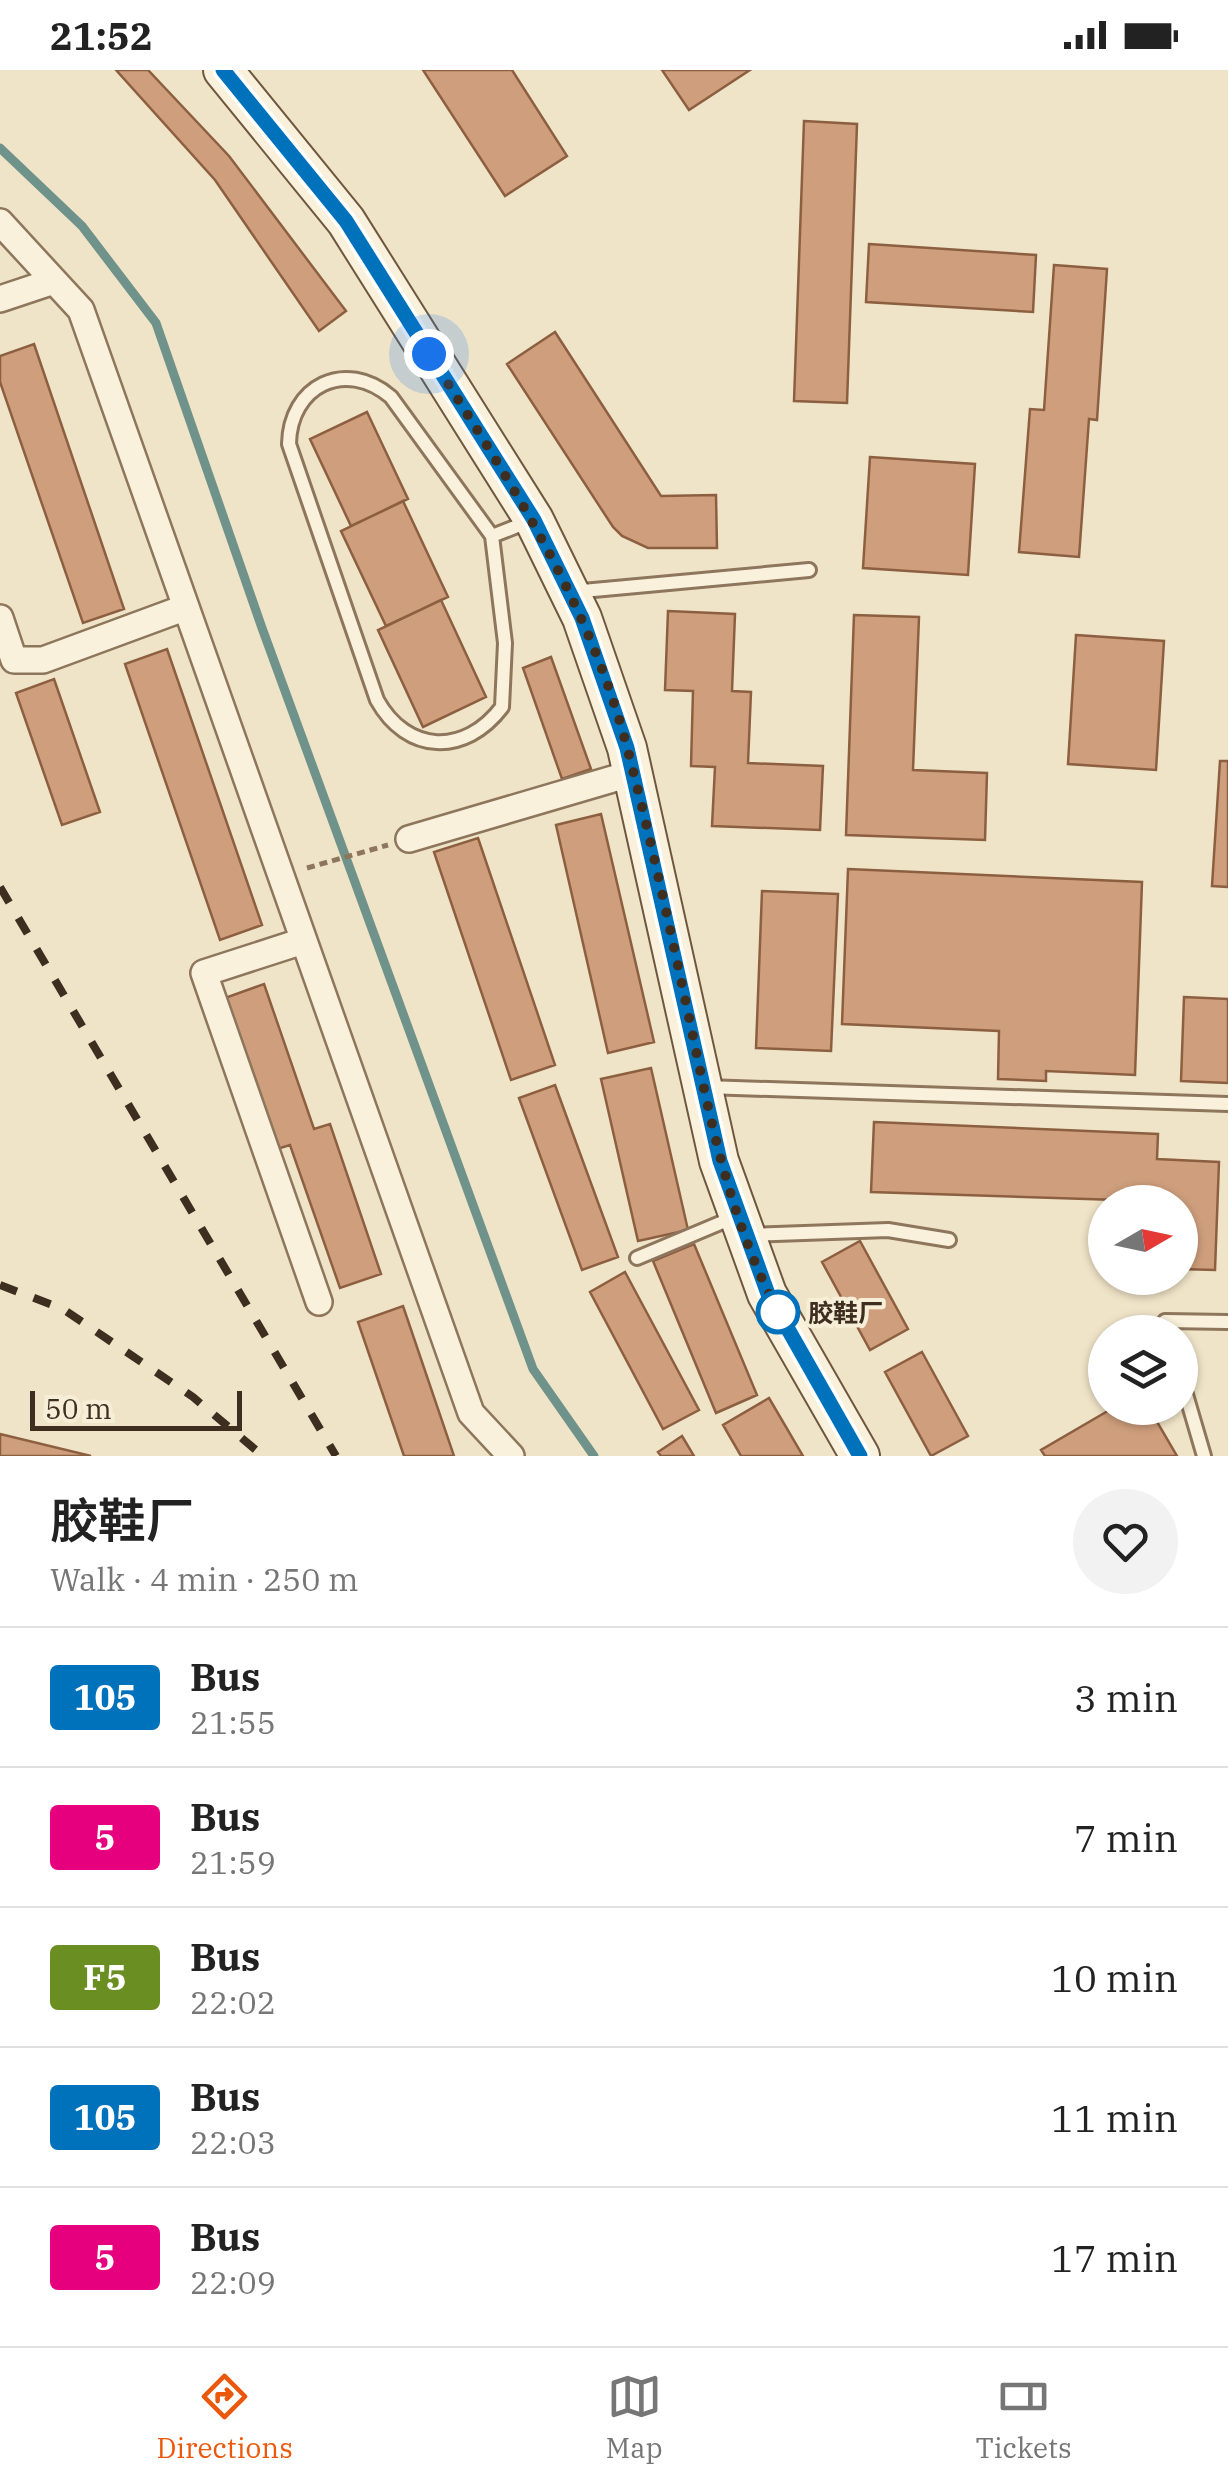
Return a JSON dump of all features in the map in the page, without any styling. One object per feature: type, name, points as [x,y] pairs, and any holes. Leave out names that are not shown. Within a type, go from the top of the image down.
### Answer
[{"type":"main road","points":[[224,70],[346,221],[534,520],[582,618],[633,773],[720,1161],[768,1294],[860,1456]]},
{"type":"street","points":[[0,222],[81,310],[471,1413],[511,1456]]},
{"type":"street","points":[[0,298],[54,281]]},
{"type":"street","points":[[0,618],[7,662],[43,660],[184,608]]},
{"type":"street","points":[[409,838],[633,773]]},
{"type":"street","points":[[303,940],[204,972],[319,1302]]},
{"type":"lane","points":[[343,378],[380,388],[492,536],[505,643],[502,707],[480,731],[464,739],[448,742],[415,738],[392,722],[377,700],[289,444],[292,417],[298,405],[318,386],[343,378]]},
{"type":"lane","points":[[492,536],[534,520]]},
{"type":"lane","points":[[570,592],[809,570]]},
{"type":"lane","points":[[704,1087],[1228,1104]]},
{"type":"lane","points":[[637,1258],[743,1225],[888,1230],[949,1240]]},
{"type":"lane","points":[[1198,1322],[1228,1322]]},
{"type":"lane","points":[[1195,1425],[1204,1456]]},
{"type":"path","points":[[326,862],[409,838]]},
{"type":"building","points":[[116,70],[148,70],[229,156],[346,311],[319,331],[215,180]]},
{"type":"building","points":[[423,70],[512,70],[567,156],[505,196]]},
{"type":"building","points":[[662,70],[750,70],[689,110]]},
{"type":"building","points":[[804,121],[857,124],[847,403],[794,401]]},
{"type":"building","points":[[869,244],[1036,255],[1033,312],[866,302]]},
{"type":"building","points":[[1054,265],[1107,269],[1097,420],[1089,419],[1079,557],[1019,552],[1030,409],[1044,410]]},
{"type":"building","points":[[555,332],[661,496],[716,495],[717,548],[648,548],[622,536],[613,527],[507,364]]},
{"type":"building","points":[[34,344],[124,609],[83,623],[0,382],[0,356]]},
{"type":"building","points":[[367,412],[408,499],[351,526],[310,439]]},
{"type":"building","points":[[870,457],[975,464],[968,575],[863,568]]},
{"type":"building","points":[[403,501],[448,597],[386,626],[341,531]]},
{"type":"building","points":[[441,600],[486,697],[423,727],[378,630]]},
{"type":"building","points":[[668,611],[735,614],[732,691],[751,692],[748,763],[823,766],[820,830],[712,826],[715,767],[691,766],[693,691],[665,690]]},
{"type":"building","points":[[854,615],[919,617],[913,770],[987,773],[985,840],[846,835]]},
{"type":"building","points":[[1076,635],[1164,641],[1156,770],[1068,764]]},
{"type":"building","points":[[167,649],[262,925],[220,940],[125,664]]},
{"type":"building","points":[[551,657],[591,769],[562,779],[523,668]]},
{"type":"building","points":[[54,679],[100,812],[62,825],[16,693]]},
{"type":"building","points":[[1220,761],[1228,761],[1228,887],[1212,886]]},
{"type":"building","points":[[601,814],[654,1042],[608,1053],[556,825]]},
{"type":"building","points":[[478,838],[555,1065],[511,1080],[434,852]]},
{"type":"building","points":[[848,869],[1142,882],[1135,1075],[1046,1071],[1046,1081],[998,1079],[999,1031],[842,1024]]},
{"type":"building","points":[[762,891],[838,894],[831,1051],[756,1048]]},
{"type":"building","points":[[264,984],[314,1129],[330,1124],[381,1274],[340,1288],[290,1145],[277,1149],[225,998]]},
{"type":"building","points":[[1184,997],[1228,999],[1228,1083],[1181,1081]]},
{"type":"building","points":[[651,1068],[688,1230],[638,1241],[601,1079]]},
{"type":"building","points":[[555,1085],[618,1257],[582,1270],[519,1098]]},
{"type":"building","points":[[874,1122],[1158,1134],[1157,1159],[1219,1162],[1215,1270],[1198,1270],[1198,1185],[1088,1185],[1088,1199],[871,1192]]},
{"type":"building","points":[[860,1241],[908,1329],[870,1350],[822,1262]]},
{"type":"building","points":[[694,1244],[757,1395],[716,1413],[653,1261]]},
{"type":"building","points":[[625,1272],[699,1410],[663,1429],[590,1292]]},
{"type":"building","points":[[403,1306],[454,1456],[404,1456],[358,1322]]},
{"type":"building","points":[[922,1352],[968,1436],[931,1456],[885,1372]]},
{"type":"building","points":[[769,1398],[803,1456],[741,1456],[723,1425]]},
{"type":"building","points":[[1088,1423],[1159,1425],[1177,1456],[1045,1456],[1041,1450]]},
{"type":"building","points":[[0,1434],[91,1456],[0,1456]]},
{"type":"building","points":[[682,1436],[694,1456],[661,1456],[658,1452]]},
{"type":"waterway","points":[[0,148],[82,226],[156,323],[262,628],[533,1369],[594,1456]]},
{"type":"railway","points":[[0,887],[336,1456]]},
{"type":"railway","points":[[0,1285],[63,1309],[193,1397],[263,1456]]},
{"type":"bus line","name":"105","points":[[223,70],[346,221],[534,520],[582,618],[627,748],[720,1161],[768,1294],[860,1456]]},
{"type":"place","name":"胶鞋厂","points":[[778,1312]]},
{"type":"route","points":[[429,354],[534,520],[582,618],[627,748],[720,1161],[768,1294],[786,1326],[778,1312]]}]
